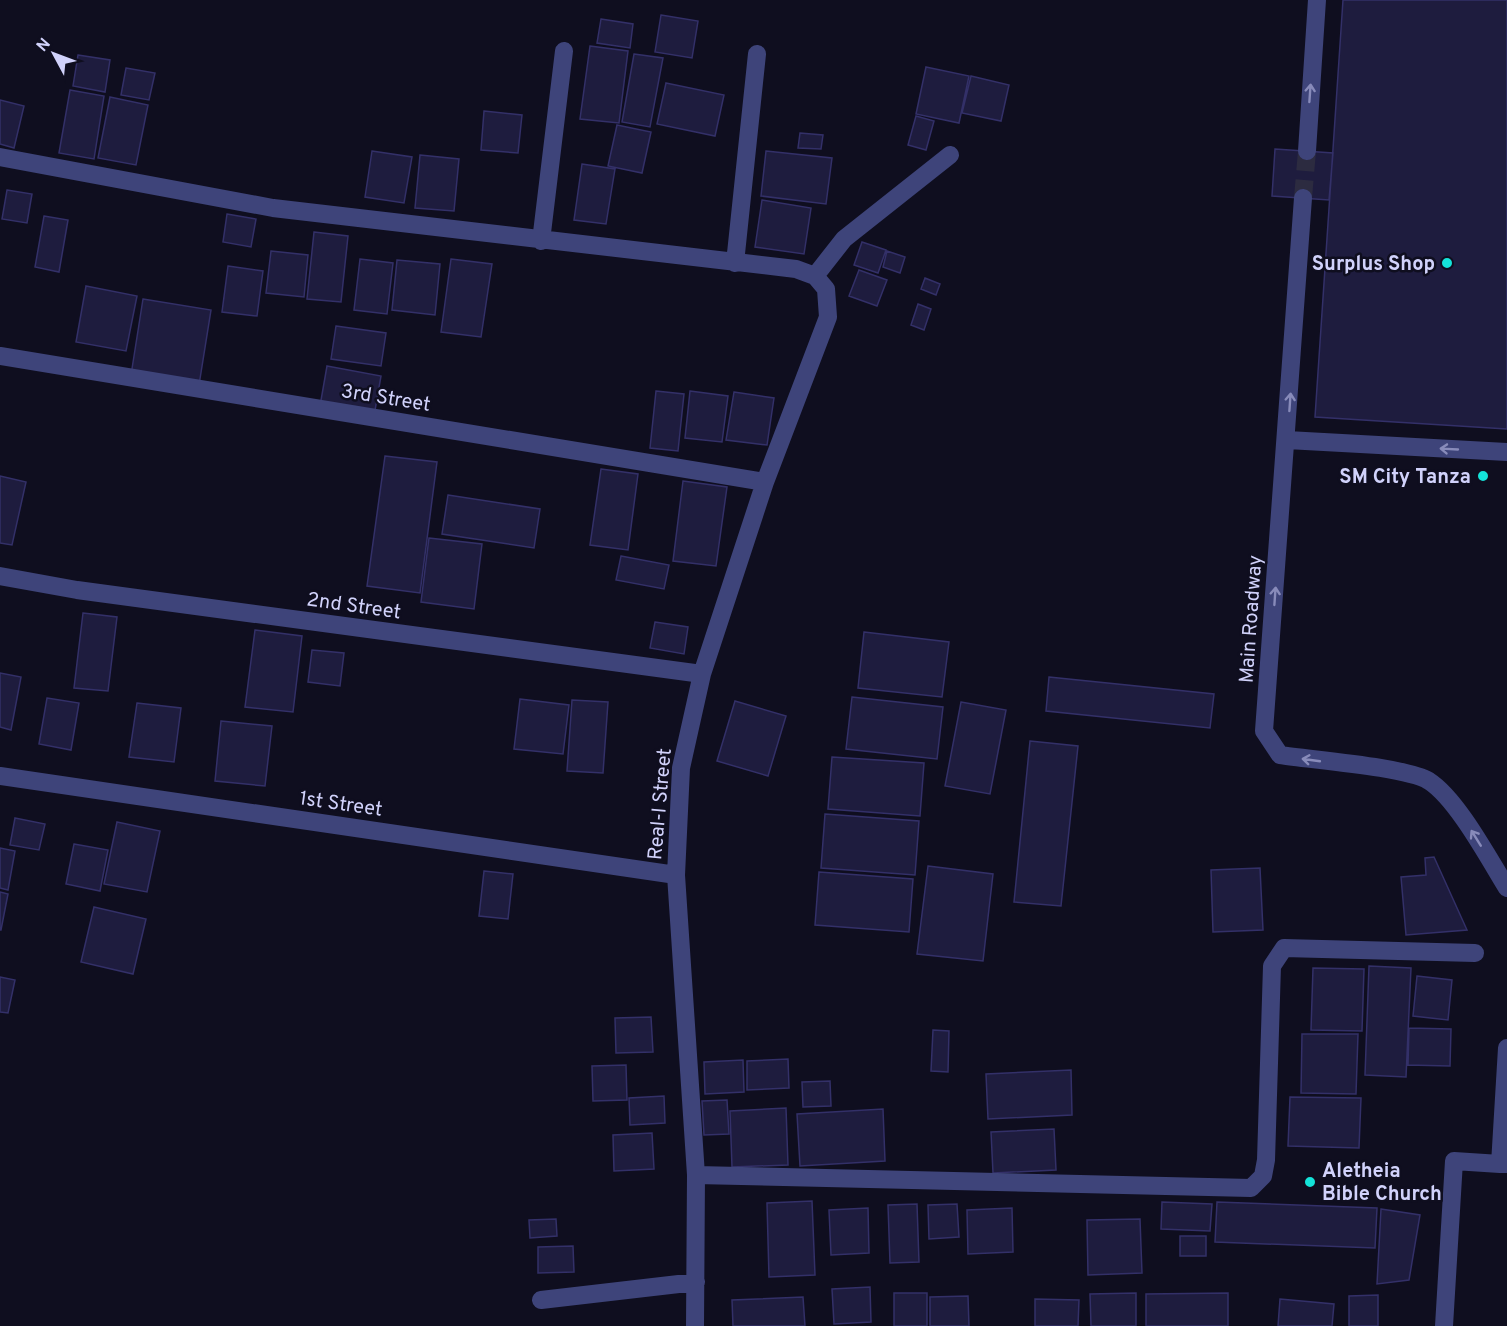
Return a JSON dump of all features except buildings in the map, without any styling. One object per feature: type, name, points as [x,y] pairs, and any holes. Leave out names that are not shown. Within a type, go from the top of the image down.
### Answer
[{"type":"street","points":[[1306,151],[1317,0]]},
{"type":"street","points":[[542,241],[564,51]]},
{"type":"street","points":[[735,263],[757,54]]},
{"type":"street","points":[[0,157],[273,208],[796,269],[815,276],[844,240],[950,155]]},
{"type":"street","name":"Main Roadway","points":[[1303,198],[1264,731],[1280,755],[1400,772],[1429,781],[1460,813],[1507,888]]},
{"type":"street","name":"Real-I Street","points":[[695,1326],[696,1175],[676,875],[681,768],[702,674],[765,482],[828,317],[826,289],[815,276]]},
{"type":"street","name":"3rd Street","points":[[0,356],[765,482]]},
{"type":"street","points":[[1287,440],[1507,452]]},
{"type":"street","name":"2nd Street","points":[[0,576],[77,590],[702,674]]},
{"type":"street","name":"1st Street","points":[[0,777],[676,875]]},
{"type":"street","points":[[696,1175],[1251,1188],[1263,1176],[1266,1160],[1272,966],[1284,948],[1475,953]]},
{"type":"street","points":[[1444,1326],[1454,1161],[1503,1164],[1507,1048]]},
{"type":"street","points":[[541,1300],[696,1282]]},
{"type":"tunnel","points":[[1303,198],[1307,151]]},
{"type":"place","name":"Surplus Shop","points":[[1447,263]]},
{"type":"place","name":"SM City Tanza","points":[[1483,476]]},
{"type":"place","name":"Aletheia Bible Church","points":[[1310,1182]]}]
